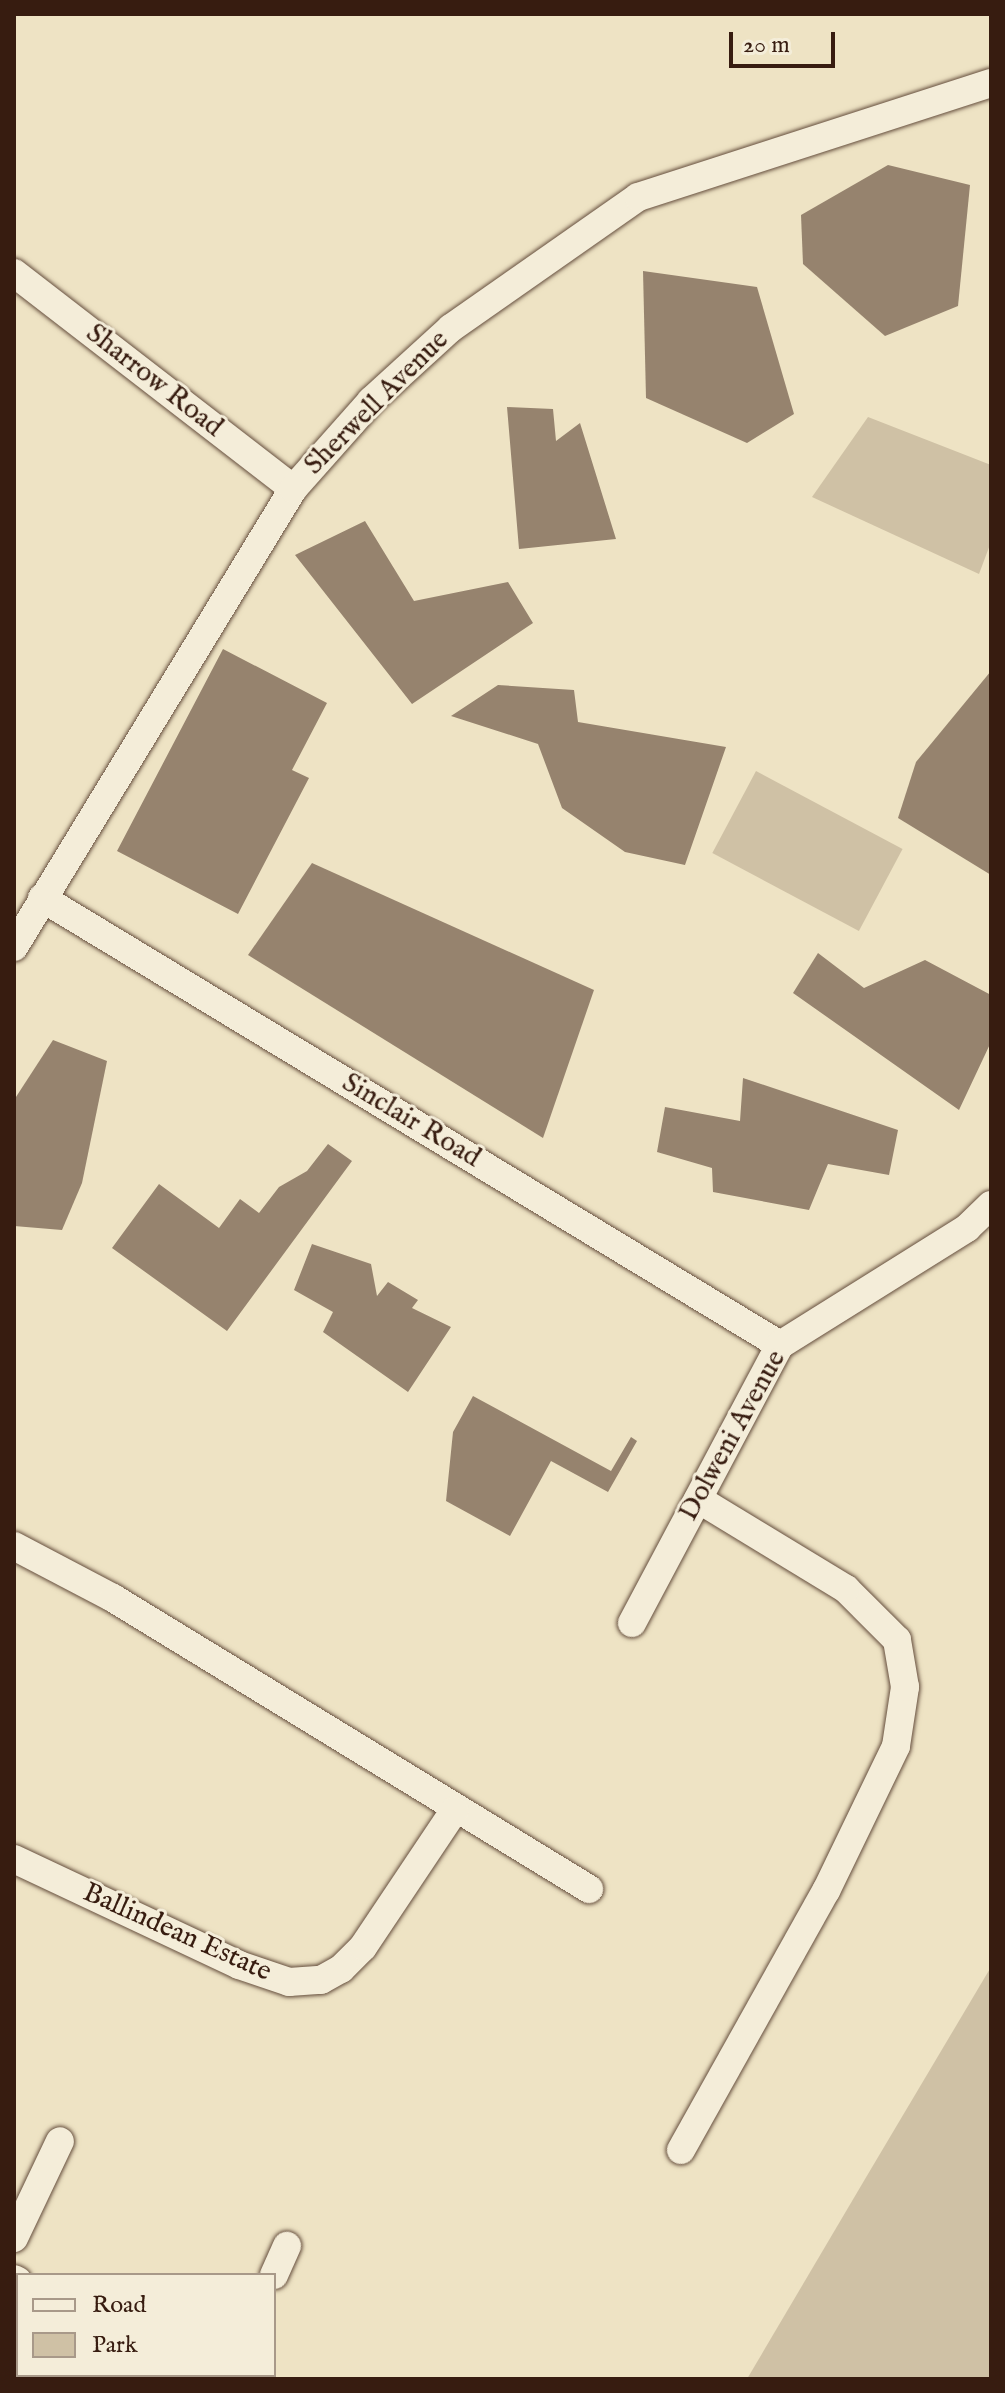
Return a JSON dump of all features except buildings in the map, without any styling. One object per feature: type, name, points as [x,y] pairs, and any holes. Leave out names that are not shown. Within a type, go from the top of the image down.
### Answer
[{"type":"street","name":"Sherwell Avenue","points":[[14,947],[293,489],[371,401],[451,328],[638,197],[991,83]]},
{"type":"street","name":"Sharrow Road","points":[[14,273],[293,489]]},
{"type":"street","name":"Sinclair Road","points":[[42,898],[780,1345]]},
{"type":"street","name":"Dolweni Avenue","points":[[632,1623],[780,1345],[967,1228],[991,1205]]},
{"type":"street","points":[[681,2150],[826,1891],[896,1746],[905,1687],[897,1640],[846,1589],[698,1499]]},
{"type":"street","points":[[14,1546],[113,1598],[454,1811],[589,1889]]},
{"type":"street","name":"Ballindean Estate","points":[[14,1859],[239,1965],[289,1982],[321,1980],[341,1969],[363,1947],[454,1811]]},
{"type":"street","points":[[14,2238],[60,2141]]},
{"type":"street","points":[[275,2273],[287,2246]]},
{"type":"green space","points":[[868,417],[991,465],[991,542],[979,574],[812,497]]},
{"type":"green space","points":[[756,771],[903,849],[859,931],[712,853]]},
{"type":"green space","points":[[991,1967],[991,2379],[747,2379],[868,2174]]}]
